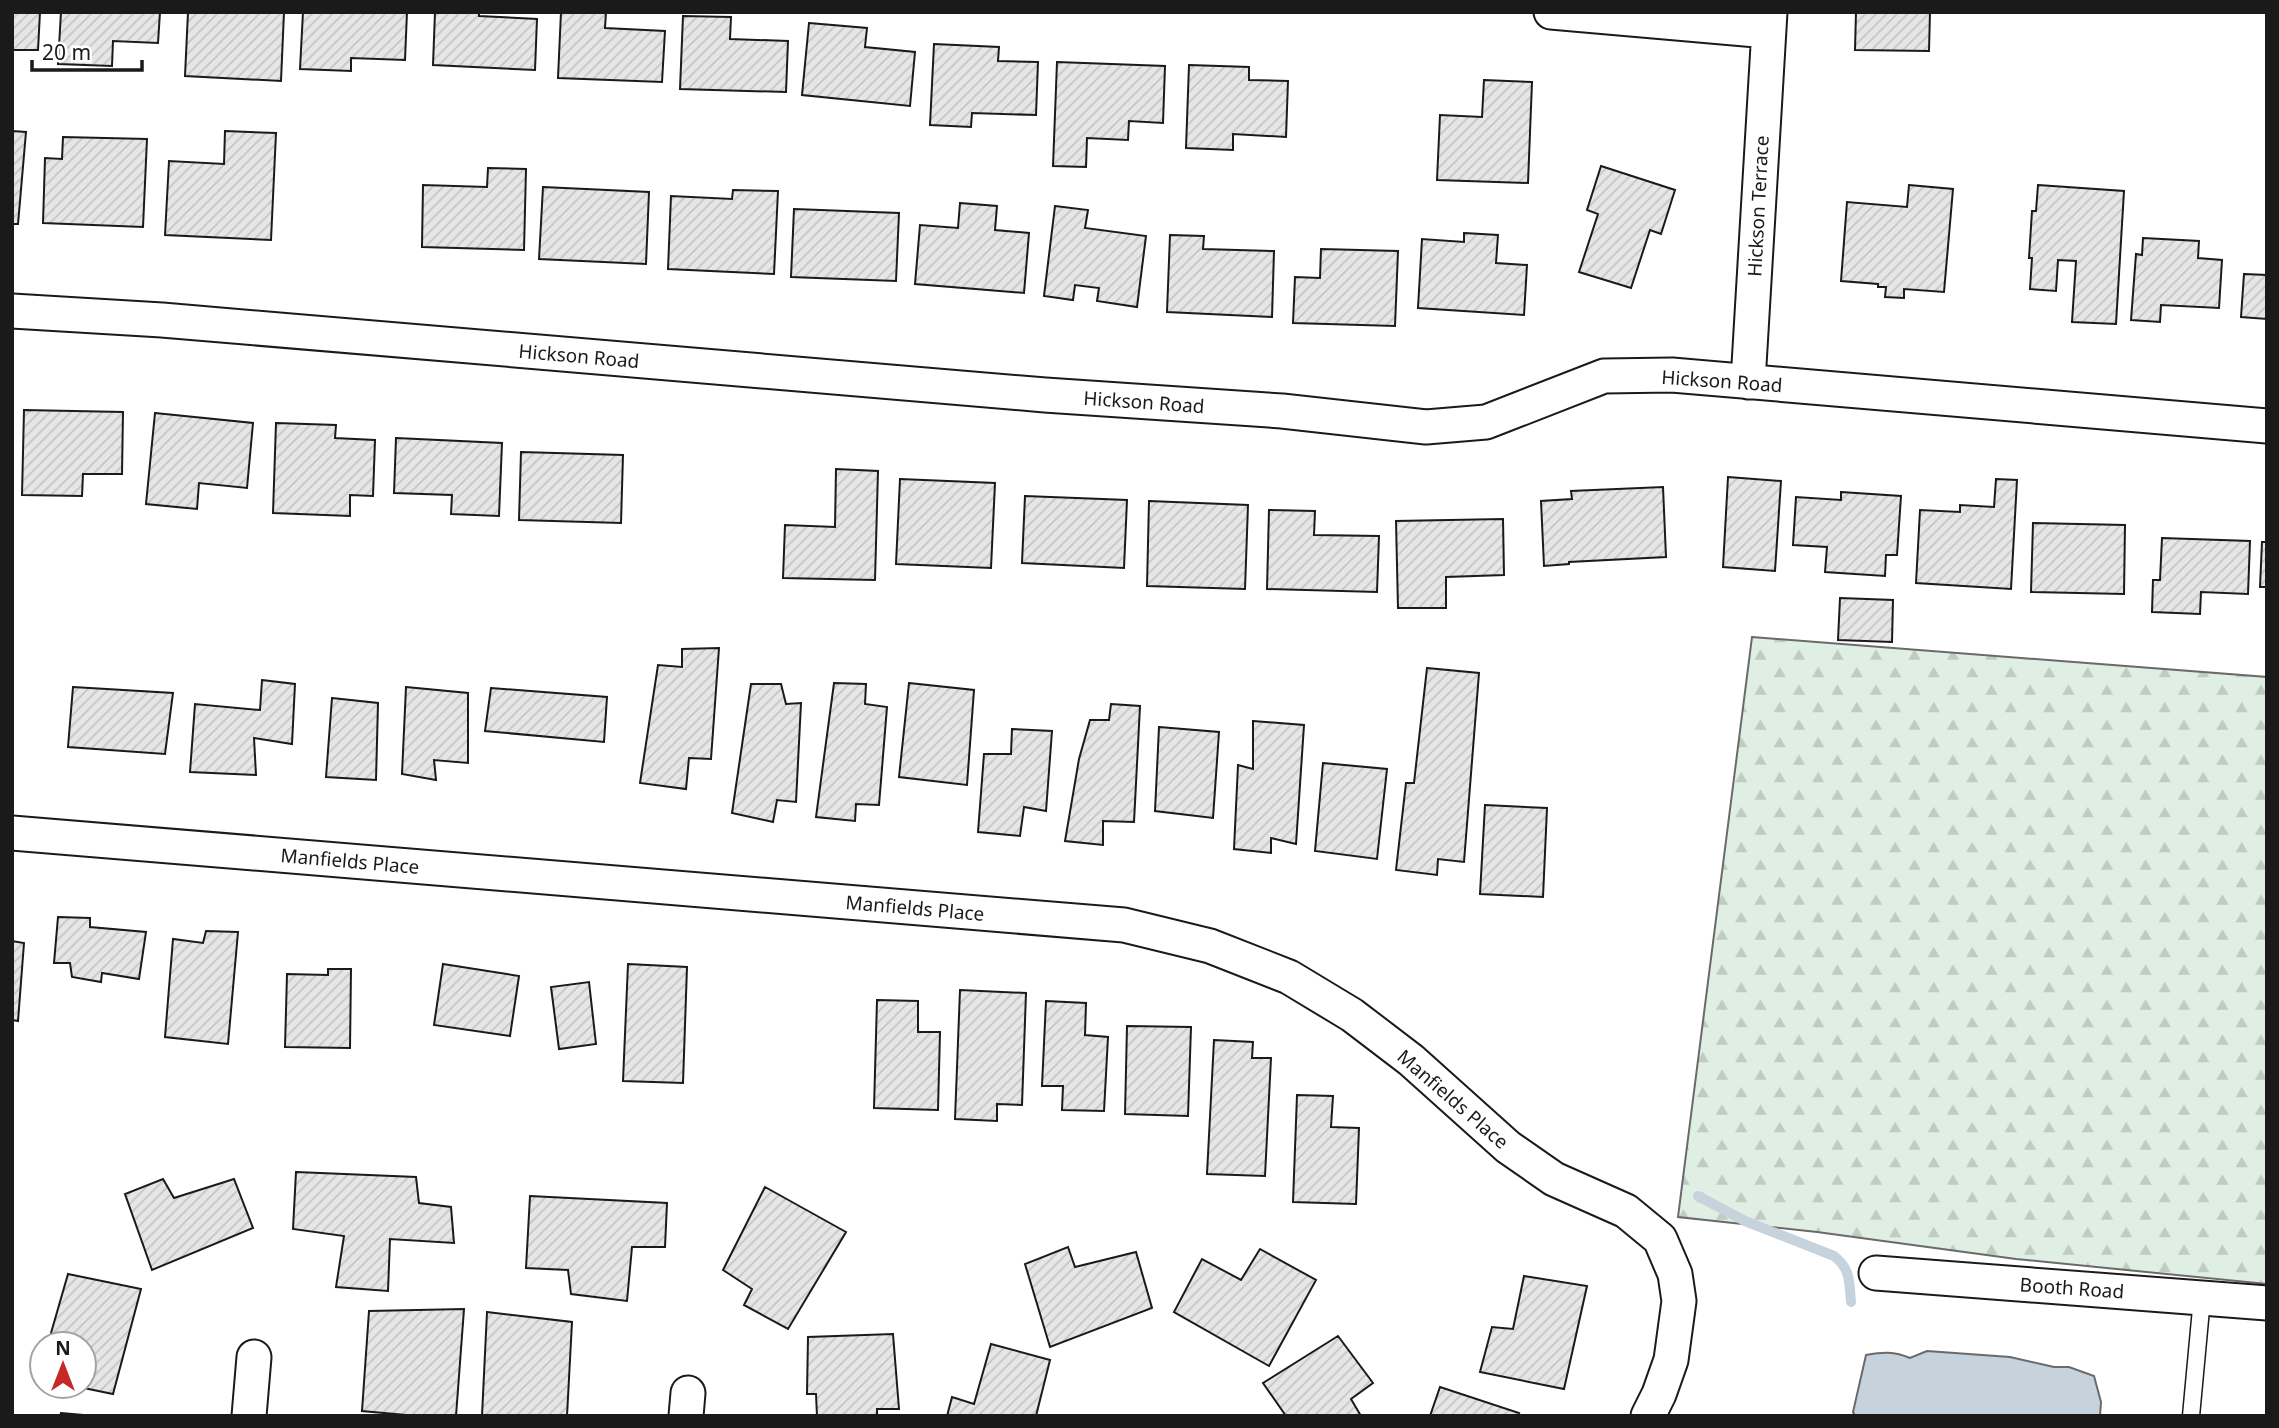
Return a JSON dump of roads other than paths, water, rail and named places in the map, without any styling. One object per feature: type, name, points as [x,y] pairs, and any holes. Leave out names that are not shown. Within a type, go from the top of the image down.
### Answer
[{"type":"street","points":[[1552,12],[1769,22]]},
{"type":"street","name":"Hickson Terrace","points":[[1748,382],[1769,22]]},
{"type":"street","name":"Hickson Road","points":[[12,311],[176,321],[1031,394],[1282,411],[1426,427],[1486,422],[1605,376],[1672,375],[2267,426]]},
{"type":"street","name":"Manfields Place","points":[[12,832],[1124,925],[1210,946],[1289,978],[1352,1015],[1411,1060],[1508,1147],[1554,1179],[1626,1211],[1660,1238],[1675,1274],[1679,1301],[1671,1360],[1648,1416]]},
{"type":"street","name":"Booth Road","points":[[1876,1273],[2267,1303]]},
{"type":"street","points":[[249,1416],[254,1357]]},
{"type":"lane","points":[[2191,1416],[2202,1297]]},
{"type":"waterway","points":[[1698,1196],[1745,1221],[1834,1256],[1846,1271],[1851,1302]]}]
